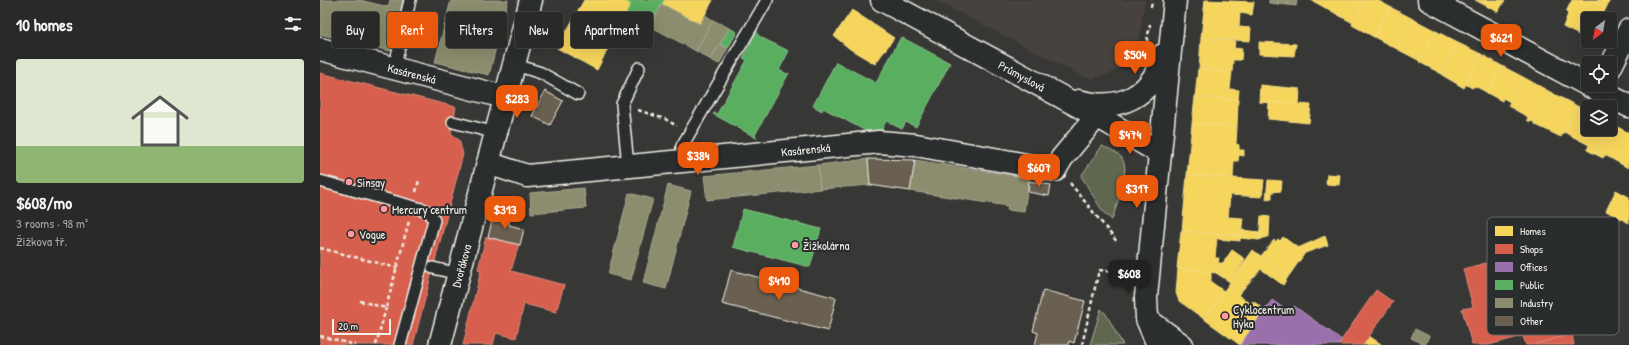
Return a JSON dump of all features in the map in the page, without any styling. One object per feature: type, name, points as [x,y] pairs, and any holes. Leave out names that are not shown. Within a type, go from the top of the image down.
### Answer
[{"type":"street","name":"Dvořákova","points":[[440,345],[496,133],[504,97],[531,0]]},
{"type":"street","name":"Průmyslová","points":[[882,0],[1097,116],[1160,153]]},
{"type":"street","points":[[1430,0],[1581,79]]},
{"type":"street","points":[[1061,97],[1087,103],[1106,105],[1122,103],[1138,95],[1152,82],[1162,57],[1168,28],[1175,6]]},
{"type":"street","points":[[1158,345],[1147,319],[1146,297],[1175,6]]},
{"type":"street","points":[[1616,56],[1629,30]]},
{"type":"street","name":"Kasárenská","points":[[320,49],[504,97]]},
{"type":"street","points":[[1604,92],[1629,106]]},
{"type":"street","name":"Kasárenská","points":[[488,163],[527,176],[879,142],[916,145],[1055,170],[1062,158],[1097,116]]},
{"type":"street","points":[[1147,319],[1182,345]]},
{"type":"lane","points":[[394,69],[410,0]]},
{"type":"lane","points":[[682,161],[682,146],[767,0]]},
{"type":"lane","points":[[514,64],[541,73],[578,94]]},
{"type":"lane","points":[[628,166],[622,104],[639,68]]},
{"type":"lane","points":[[453,122],[496,133]]},
{"type":"lane","points":[[320,181],[425,210],[431,214],[434,220],[400,345]]},
{"type":"lane","points":[[434,265],[460,272]]},
{"type":"path","points":[[1147,44],[1150,24]]},
{"type":"path","points":[[622,104],[665,118],[689,134]]},
{"type":"path","points":[[416,194],[419,180]]},
{"type":"path","points":[[1067,180],[1118,243]]},
{"type":"path","points":[[376,345],[409,219]]},
{"type":"path","points":[[320,248],[397,268]]},
{"type":"path","points":[[1082,345],[1099,270],[1113,272]]},
{"type":"path","points":[[360,301],[386,308]]},
{"type":"path","points":[[320,336],[356,345]]},
{"type":"shaded area","points":[[935,0],[1145,0],[1139,41],[1129,61],[1112,73],[1093,78],[1082,76]]},
{"type":"green space","points":[[1102,146],[1121,157],[1125,170],[1122,188],[1112,220],[1103,212],[1081,176]]},
{"type":"green space","points":[[1101,309],[1106,314],[1123,345],[1090,345]]},
{"type":"building: Homes","points":[[584,0],[623,0],[631,4],[627,12],[577,12]]},
{"type":"building: Homes","points":[[664,0],[713,0],[700,24],[662,4]]},
{"type":"building: Homes","points":[[1205,0],[1254,2],[1252,15],[1240,13],[1239,27],[1251,28],[1250,41],[1201,38]]},
{"type":"building: Homes","points":[[1311,0],[1365,0],[1353,23]]},
{"type":"building: Homes","points":[[1365,0],[1377,0],[1390,7],[1374,37],[1352,25]]},
{"type":"building: Homes","points":[[1475,0],[1505,0],[1498,12]]},
{"type":"building: Homes","points":[[1572,0],[1591,0],[1606,8],[1604,12],[1581,12],[1581,32],[1579,35],[1563,27],[1568,14],[1566,12]]},
{"type":"building: Homes","points":[[1591,0],[1610,0],[1606,8]]},
{"type":"building: Homes","points":[[1390,7],[1413,19],[1397,49],[1374,37]]},
{"type":"building: Homes","points":[[852,10],[894,38],[875,64],[850,49],[834,36]]},
{"type":"building: Homes","points":[[1413,19],[1436,31],[1420,61],[1397,49]]},
{"type":"building: Homes","points":[[571,23],[571,48],[608,48],[597,70],[557,48],[563,48],[563,37]]},
{"type":"building: Homes","points":[[1436,31],[1458,43],[1442,74],[1419,62]]},
{"type":"building: Homes","points":[[1201,38],[1235,41],[1234,48],[1242,49],[1241,60],[1233,60],[1232,72],[1199,69]]},
{"type":"building: Homes","points":[[1259,42],[1296,44],[1294,56],[1259,54]]},
{"type":"building: Homes","points":[[1458,43],[1481,54],[1464,88],[1442,75]]},
{"type":"building: Homes","points":[[1481,54],[1502,66],[1488,93],[1475,86],[1472,88],[1465,84]]},
{"type":"building: Homes","points":[[1502,66],[1523,77],[1510,102],[1503,98],[1502,101],[1487,93]]},
{"type":"building: Homes","points":[[1198,69],[1232,72],[1230,89],[1239,90],[1238,100],[1195,97]]},
{"type":"building: Homes","points":[[1523,77],[1552,93],[1535,123],[1530,122],[1527,120],[1528,117],[1508,106]]},
{"type":"building: Homes","points":[[1260,85],[1300,89],[1299,105],[1259,102]]},
{"type":"building: Homes","points":[[1552,93],[1577,106],[1561,137],[1534,124]]},
{"type":"building: Homes","points":[[1195,97],[1238,100],[1237,127],[1192,124]]},
{"type":"building: Homes","points":[[1269,102],[1311,105],[1309,123],[1268,119]]},
{"type":"building: Homes","points":[[1577,106],[1581,108],[1581,136],[1604,136],[1595,154],[1587,150],[1589,145],[1564,132]]},
{"type":"building: Homes","points":[[1192,124],[1237,127],[1236,144],[1239,145],[1239,150],[1244,150],[1244,156],[1239,155],[1238,161],[1234,161],[1233,178],[1187,175]]},
{"type":"building: Homes","points":[[1617,127],[1629,133],[1628,168],[1605,155],[1603,158],[1595,154],[1604,136],[1617,136]]},
{"type":"building: Homes","points":[[1327,174],[1340,175],[1339,185],[1326,184]]},
{"type":"building: Homes","points":[[1187,175],[1264,180],[1262,197],[1230,195],[1228,217],[1243,218],[1241,235],[1182,231]]},
{"type":"building: Homes","points":[[1268,180],[1282,181],[1281,191],[1272,192],[1272,198],[1266,199]]},
{"type":"building: Homes","points":[[1616,190],[1629,197],[1629,223],[1606,211]]},
{"type":"building: Homes","points":[[1261,216],[1270,217],[1269,236],[1259,240]]},
{"type":"building: Homes","points":[[1242,230],[1260,232],[1259,240],[1240,238]]},
{"type":"building: Homes","points":[[1181,231],[1240,235],[1240,241],[1218,239],[1217,237],[1215,258],[1219,258],[1218,263],[1223,263],[1216,273],[1177,268]]},
{"type":"building: Homes","points":[[1325,236],[1328,245],[1305,253],[1298,248]]},
{"type":"building: Homes","points":[[1283,237],[1305,253],[1288,277],[1261,256],[1274,240],[1275,242],[1278,239],[1280,241]]},
{"type":"building: Homes","points":[[1232,250],[1245,259],[1230,282],[1216,273]]},
{"type":"building: Homes","points":[[1253,250],[1288,277],[1283,285],[1261,269],[1238,295],[1251,304],[1253,301],[1265,310],[1240,345],[1204,319]]},
{"type":"building: Homes","points":[[1178,268],[1211,272],[1211,282],[1224,291],[1204,319],[1179,301],[1176,293]]},
{"type":"building: Homes","points":[[1369,336],[1381,344],[1363,345]]},
{"type":"building: Shops","name":"Mercury centrum","points":[[320,73],[456,107],[451,133],[459,140],[463,154],[413,345],[320,345]]},
{"type":"building: Shops","points":[[486,237],[519,244],[511,271],[564,285],[556,312],[524,304],[516,338],[496,333],[493,345],[463,345],[481,270],[478,269]]},
{"type":"building: Shops","points":[[1487,263],[1487,335],[1526,335],[1489,345],[1472,345],[1462,309],[1473,307],[1463,269]]},
{"type":"building: Shops","points":[[1376,290],[1393,302],[1363,345],[1338,345]]},
{"type":"building: Shops","points":[[1568,335],[1533,345],[1526,345],[1523,336]]},
{"type":"building: Shops","points":[[1572,335],[1574,345],[1535,345]]},
{"type":"building: Offices","points":[[1272,300],[1289,312],[1294,306],[1342,340],[1338,345],[1240,345]]},
{"type":"building: Public","points":[[623,0],[664,0],[653,20],[653,12],[627,12],[631,4]]},
{"type":"building: Public","points":[[729,28],[737,32],[728,48],[720,44]]},
{"type":"building: Public","points":[[757,31],[757,34],[762,38],[789,51],[779,70],[787,74],[789,73],[755,135],[757,137],[755,137],[713,114],[717,114],[747,60],[743,58]]},
{"type":"building: Public","points":[[901,37],[950,63],[916,127],[906,122],[902,129],[886,121],[877,140],[877,137],[823,108],[822,111],[813,106],[836,62],[876,83]]},
{"type":"building: Public","points":[[743,209],[821,229],[810,267],[733,247]]},
{"type":"building: Industry","points":[[320,0],[360,0],[388,7],[390,0],[403,0],[400,12],[387,12],[387,48],[391,48],[390,51],[378,48],[379,48],[379,12],[332,12],[332,37],[320,34]]},
{"type":"building: Industry","points":[[451,0],[508,0],[505,12],[448,12]]},
{"type":"building: Industry","points":[[1269,0],[1278,0],[1278,4],[1269,3]]},
{"type":"building: Industry","points":[[1278,0],[1288,0],[1288,5],[1278,4]]},
{"type":"building: Industry","points":[[1288,0],[1297,0],[1296,6],[1288,5]]},
{"type":"building: Industry","points":[[662,4],[700,24],[705,15],[713,20],[696,51],[653,28],[653,20]]},
{"type":"building: Industry","points":[[446,19],[446,48],[496,48],[489,75],[435,62]]},
{"type":"building: Industry","points":[[713,20],[729,28],[711,60],[696,51]]},
{"type":"building: Industry","points":[[720,44],[728,48],[719,64],[711,60]]},
{"type":"building: Industry","points":[[868,159],[870,185],[820,189],[818,165]]},
{"type":"building: Industry","points":[[915,160],[1029,178],[1024,212],[1007,210],[1008,206],[910,191]]},
{"type":"building: Industry","points":[[818,165],[820,189],[707,200],[704,176]]},
{"type":"building: Industry","points":[[668,185],[691,191],[666,289],[643,283]]},
{"type":"building: Industry","points":[[584,188],[586,208],[531,213],[530,193]]},
{"type":"building: Industry","points":[[629,193],[653,199],[631,280],[608,274]]},
{"type":"building: Industry","points":[[1415,329],[1429,336],[1425,345],[1411,338]]},
{"type":"building: Other","points":[[545,91],[563,101],[550,125],[532,116]]},
{"type":"building: Other","points":[[868,159],[915,160],[910,191],[870,185]]},
{"type":"building: Other","points":[[1029,181],[1051,185],[1049,196],[1028,192]]},
{"type":"building: Other","points":[[494,213],[510,217],[509,225],[524,229],[520,245],[488,237]]},
{"type":"building: Other","points":[[731,270],[836,298],[828,331],[722,304]]},
{"type":"building: Other","points":[[1043,290],[1085,301],[1074,343],[1069,341],[1068,345],[1035,345],[1038,333],[1033,331]]},
{"type":"place","name":"Sinsay","points":[[349,182]]},
{"type":"place","name":"Mercury centrum","points":[[384,209]]},
{"type":"place","name":"Vogue","points":[[351,234]]},
{"type":"place","name":"Žižkolárna","points":[[795,245]]},
{"type":"place","name":"Cyklocentrum Hyka","points":[[1225,316]]}]
